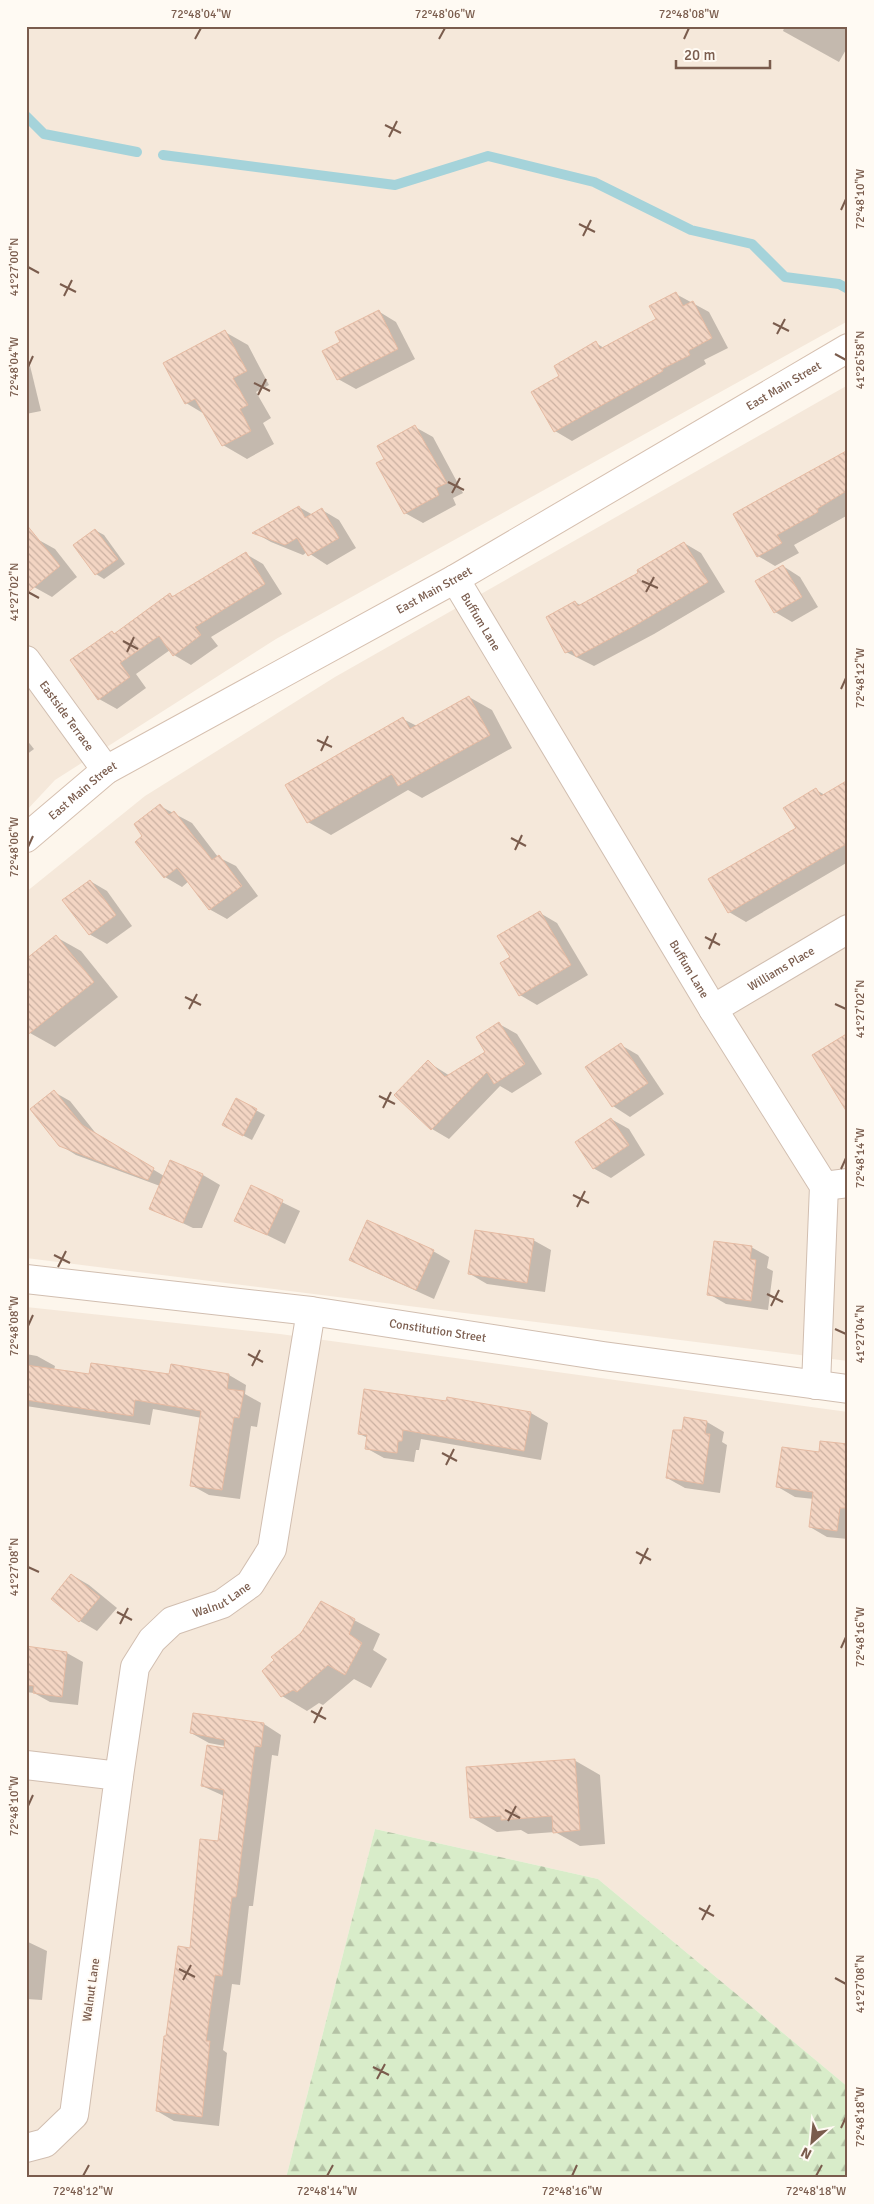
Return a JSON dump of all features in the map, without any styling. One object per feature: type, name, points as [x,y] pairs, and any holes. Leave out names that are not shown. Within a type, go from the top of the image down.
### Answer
[{"type":"street","name":"East Main Street","points":[[26,838],[106,770],[455,579],[848,348]]},
{"type":"street","name":"Buffum Lane","points":[[455,579],[713,1009],[836,1185],[816,1385]]},
{"type":"street","name":"Eastside Terrace","points":[[26,660],[106,770]]},
{"type":"street","name":"Williams Place","points":[[713,1009],[848,929]]},
{"type":"street","name":"Constitution Street","points":[[26,1279],[311,1311],[604,1356],[848,1389]]},
{"type":"street","name":"Walnut Lane","points":[[26,2148],[45,2143],[74,2115],[135,1668],[152,1640],[172,1621],[222,1604],[250,1584],[272,1549],[311,1311]]},
{"type":"street","points":[[26,1765],[119,1776]]},
{"type":"shaded area","points":[[26,26],[848,26],[848,321],[276,639],[55,780],[26,811]]},
{"type":"shaded area","points":[[848,385],[848,1361],[26,1258],[26,892],[145,796],[335,677]]},
{"type":"shaded area","points":[[26,1307],[280,1334],[848,1412],[848,2087],[598,1879],[375,1829],[286,2178],[26,2178]]},
{"type":"green space","points":[[375,1829],[598,1879],[848,2087],[848,2178],[286,2178]]},
{"type":"building","points":[[676,292],[683,306],[693,301],[712,338],[688,351],[690,355],[662,369],[663,371],[554,432],[531,392],[559,376],[554,366],[596,341],[600,349],[656,319],[649,306]]},
{"type":"building","points":[[379,310],[398,349],[337,380],[322,351],[340,342],[335,332]]},
{"type":"building","points":[[225,330],[247,371],[233,378],[248,405],[240,409],[251,431],[222,446],[195,399],[185,404],[163,363]]},
{"type":"building","points":[[415,425],[447,483],[436,488],[439,495],[404,514],[376,463],[384,459],[377,446]]},
{"type":"building","points":[[848,450],[848,490],[817,509],[818,512],[777,535],[782,543],[757,557],[733,514]]},
{"type":"building","points":[[299,506],[305,518],[322,508],[339,538],[308,556],[297,538],[285,545],[252,533]]},
{"type":"building","points":[[26,524],[60,566],[26,594]]},
{"type":"building","points":[[95,529],[118,559],[95,575],[73,545]]},
{"type":"building","points":[[684,542],[708,582],[636,625],[576,657],[572,650],[565,653],[546,617],[575,601],[578,606],[638,573],[637,570]]},
{"type":"building","points":[[246,552],[265,584],[195,627],[201,635],[173,656],[159,636],[120,663],[130,677],[98,700],[70,660],[112,631],[114,634],[170,593],[172,597]]},
{"type":"building","points":[[783,565],[802,597],[774,613],[755,581]]},
{"type":"building","points":[[469,696],[490,735],[398,786],[392,774],[307,823],[285,785],[403,717],[410,729]]},
{"type":"building","points":[[848,780],[848,843],[728,913],[708,879],[796,828],[783,808],[816,788],[821,796]]},
{"type":"building","points":[[160,804],[169,815],[174,811],[212,860],[219,855],[242,886],[209,910],[177,868],[164,878],[135,842],[142,836],[134,824]]},
{"type":"building","points":[[90,880],[116,915],[89,935],[62,900]]},
{"type":"building","points":[[540,911],[571,965],[519,996],[500,963],[510,957],[497,936]]},
{"type":"building","points":[[56,935],[94,982],[26,1036],[26,959]]},
{"type":"building","points":[[499,1022],[525,1064],[494,1084],[487,1072],[431,1130],[394,1095],[428,1060],[445,1077],[485,1052],[476,1037]]},
{"type":"building","points":[[848,1033],[848,1114],[812,1055]]},
{"type":"building","points":[[621,1043],[648,1083],[612,1107],[585,1067]]},
{"type":"building","points":[[54,1090],[82,1125],[154,1168],[148,1180],[59,1146],[30,1109]]},
{"type":"building","points":[[236,1098],[257,1109],[243,1136],[222,1125]]},
{"type":"building","points":[[611,1118],[629,1145],[593,1169],[575,1142]]},
{"type":"building","points":[[170,1160],[203,1174],[183,1223],[149,1209]]},
{"type":"building","points":[[251,1185],[283,1200],[267,1235],[234,1221]]},
{"type":"building","points":[[367,1220],[434,1250],[416,1290],[349,1260]]},
{"type":"building","points":[[475,1230],[534,1239],[527,1283],[468,1274]]},
{"type":"building","points":[[714,1241],[752,1246],[750,1259],[756,1260],[751,1301],[707,1295]]},
{"type":"building","points":[[91,1363],[169,1374],[171,1364],[229,1374],[227,1389],[244,1391],[239,1418],[234,1417],[222,1490],[190,1486],[201,1411],[135,1400],[133,1416],[26,1400],[26,1365],[89,1374]]},
{"type":"building","points":[[364,1389],[446,1401],[447,1397],[531,1412],[524,1451],[403,1430],[402,1441],[398,1441],[397,1453],[365,1449],[367,1435],[358,1434]]},
{"type":"building","points":[[684,1417],[707,1421],[705,1434],[710,1434],[703,1484],[666,1478],[673,1430],[682,1430]]},
{"type":"building","points":[[820,1441],[848,1444],[848,1489],[845,1508],[840,1508],[837,1531],[809,1527],[813,1492],[776,1487],[782,1447],[819,1452]]},
{"type":"building","points":[[71,1574],[100,1597],[79,1622],[51,1599]]},
{"type":"building","points":[[321,1601],[355,1619],[349,1634],[362,1643],[345,1675],[328,1665],[297,1692],[293,1690],[281,1697],[262,1671],[274,1660],[271,1657],[301,1633]]},
{"type":"building","points":[[26,1646],[67,1652],[62,1697],[33,1693],[34,1686],[26,1685]]},
{"type":"building","points":[[193,1713],[264,1723],[261,1747],[255,1746],[236,1897],[232,1897],[222,1976],[215,1975],[206,2041],[210,2041],[202,2117],[156,2111],[164,2036],[166,2036],[178,1946],[190,1948],[200,1839],[218,1841],[224,1790],[201,1786],[207,1745],[224,1748],[225,1740],[190,1733]]},
{"type":"building","points":[[575,1759],[580,1830],[553,1833],[552,1816],[501,1820],[501,1816],[470,1818],[466,1767]]},
{"type":"waterway","points":[[26,116],[44,134],[137,152]]},
{"type":"waterway","points":[[163,155],[395,185],[488,156],[594,182],[691,230],[752,244],[785,277],[839,284],[848,289]]}]
